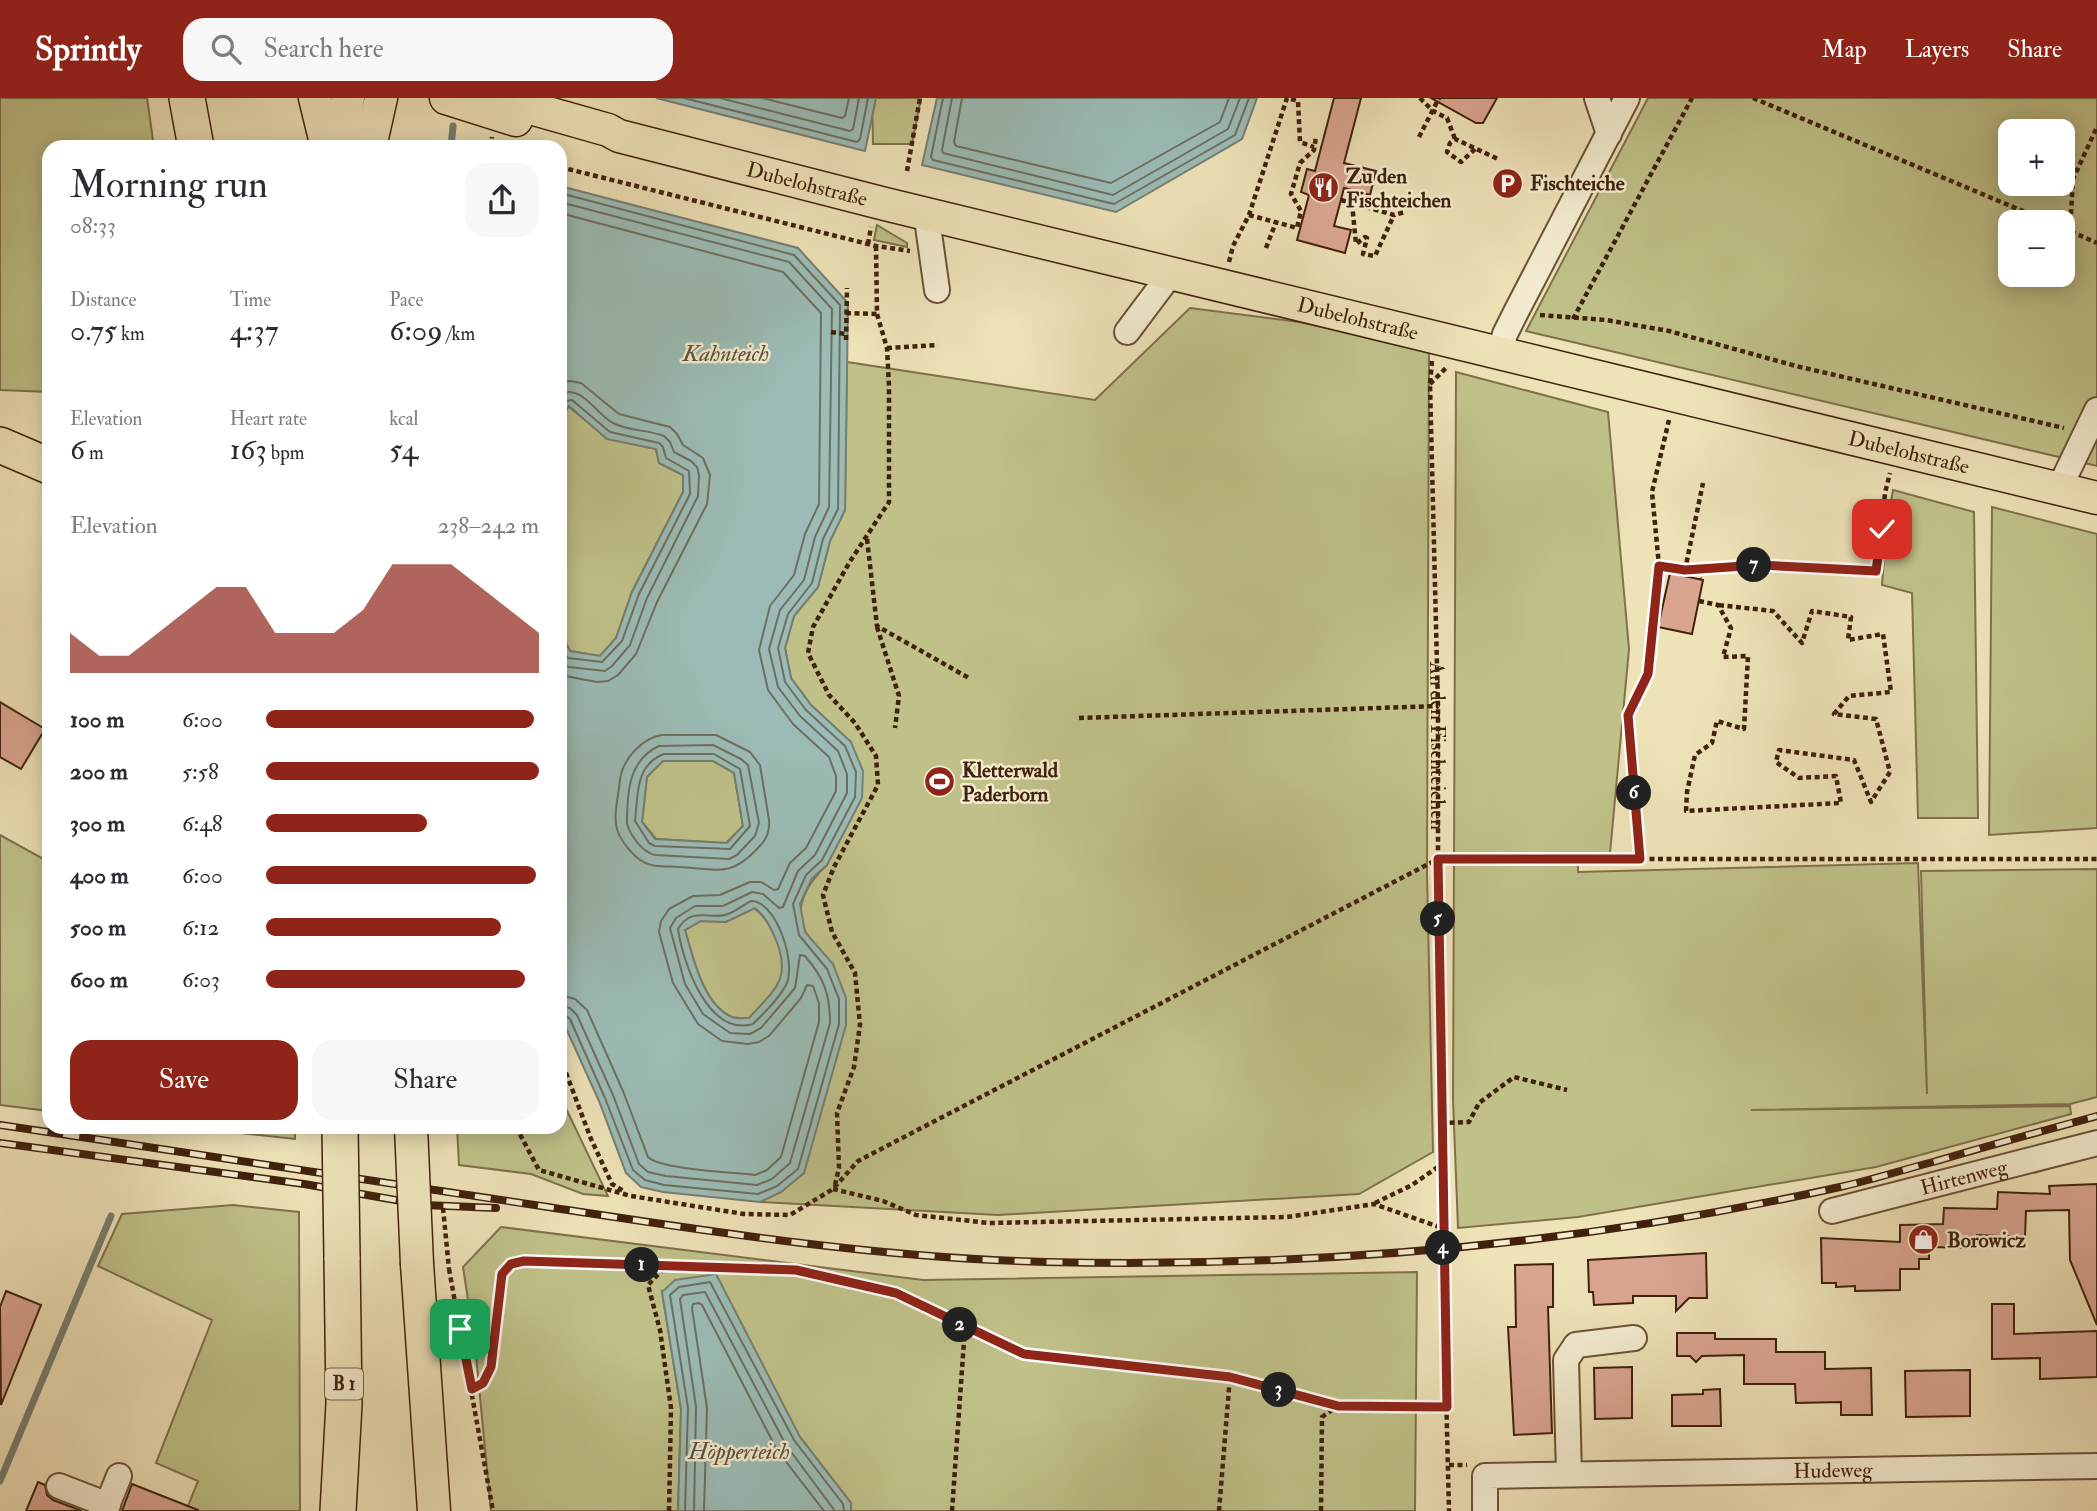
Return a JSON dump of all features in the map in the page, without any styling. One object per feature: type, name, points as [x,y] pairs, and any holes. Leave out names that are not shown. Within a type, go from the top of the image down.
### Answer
[{"type":"highway","points":[[187,98],[195,140]]},
{"type":"highway","points":[[0,444],[42,446]]},
{"type":"highway","points":[[0,444],[42,463]]},
{"type":"highway","name":"B 1","points":[[338,1511],[344,1404],[340,1134]]},
{"type":"main road","points":[[315,98],[325,140]]},
{"type":"main road","points":[[342,140],[348,98]]},
{"type":"main road","points":[[372,140],[381,98]]},
{"type":"main road","name":"Dubelohstraße","points":[[446,98],[495,115],[605,140],[620,136]]},
{"type":"main road","name":"Dubelohstraße","points":[[495,98],[608,130],[620,136],[2097,498]]},
{"type":"main road","points":[[411,1134],[417,1264],[434,1511]]},
{"type":"street","points":[[1597,98],[1609,134]]},
{"type":"street","points":[[1500,352],[1516,312],[1627,98]]},
{"type":"street","points":[[926,212],[937,290]]},
{"type":"street","points":[[1127,332],[1172,272]]},
{"type":"street","points":[[2059,489],[2097,410]]},
{"type":"street","name":"Hirtenweg","points":[[1832,1211],[2097,1143]]},
{"type":"street","points":[[1569,1474],[1566,1360],[1576,1345],[1634,1338]]},
{"type":"street","name":"Hudeweg","points":[[1485,1511],[1485,1476],[2097,1466]]},
{"type":"street","points":[[59,1486],[107,1508],[119,1476]]},
{"type":"path","points":[[907,171],[920,98]]},
{"type":"path","points":[[1228,269],[1233,246],[1249,215],[1287,98],[1298,102],[1300,142],[1314,147]]},
{"type":"path","points":[[1420,98],[1433,111],[1447,118],[1455,139],[1498,159]]},
{"type":"path","points":[[1419,137],[1440,98]]},
{"type":"path","points":[[1573,318],[1692,98]]},
{"type":"path","points":[[1753,98],[2020,210]]},
{"type":"path","points":[[2071,210],[2073,179],[2097,127]]},
{"type":"path","points":[[1249,215],[1297,228],[1301,211],[1291,194],[1300,163],[1314,147],[1317,137]]},
{"type":"path","points":[[1455,139],[1450,143],[1447,152],[1455,159],[1461,162],[1475,149]]},
{"type":"path","points":[[567,169],[876,246],[921,252]]},
{"type":"path","points":[[1341,200],[1394,215],[1405,212]]},
{"type":"path","points":[[1352,203],[1356,244],[1367,238],[1363,254],[1375,256],[1394,215]]},
{"type":"path","points":[[868,244],[872,220]]},
{"type":"path","points":[[1266,248],[1276,222]]},
{"type":"path","points":[[2075,233],[2097,243]]},
{"type":"path","points":[[833,1189],[839,1168],[837,1113],[855,1067],[860,1025],[855,974],[832,932],[823,895],[834,867],[878,785],[876,756],[855,723],[829,695],[808,653],[813,626],[849,563],[889,502],[887,348],[877,314],[876,246]]},
{"type":"path","points":[[831,332],[846,337],[847,288]]},
{"type":"path","points":[[1516,312],[1606,320],[1669,331],[1796,366],[1975,405],[2085,433]]},
{"type":"path","points":[[846,313],[877,314]]},
{"type":"path","points":[[887,348],[937,345]]},
{"type":"path","name":"An den Fischteichen","points":[[1432,357],[1430,384],[1438,706],[1442,1228],[1449,1511]]},
{"type":"path","points":[[1430,384],[1451,363]]},
{"type":"path","points":[[1640,859],[1628,715],[1648,674],[1659,566],[1652,492],[1670,416]]},
{"type":"path","points":[[1659,566],[1685,570],[1759,565],[1876,571],[1884,530],[1885,494],[1890,472]]},
{"type":"path","points":[[1685,570],[1703,483]]},
{"type":"path","points":[[1874,528],[1884,530]]},
{"type":"path","points":[[867,538],[877,626],[899,696],[895,728]]},
{"type":"path","points":[[1697,570],[1700,579]]},
{"type":"path","points":[[1699,601],[1718,606],[1773,611],[1802,643],[1812,611],[1851,617],[1849,640],[1883,634],[1891,692],[1849,696],[1834,714],[1876,719],[1890,772],[1871,802],[1854,760],[1779,750],[1776,762],[1799,778],[1836,776],[1841,803],[1686,811],[1695,755],[1712,743],[1717,721],[1744,729],[1748,656],[1723,657],[1731,628],[1718,606]]},
{"type":"path","points":[[877,626],[969,678]]},
{"type":"path","points":[[1079,718],[1438,706]]},
{"type":"path","points":[[520,1134],[539,1170],[631,1196],[744,1214],[790,1215],[833,1189],[858,1161],[1438,859],[2097,859]]},
{"type":"path","points":[[567,1076],[591,1139],[612,1184],[631,1196]]},
{"type":"path","points":[[1441,1123],[1469,1122],[1479,1103],[1514,1077],[1567,1090]]},
{"type":"path","points":[[833,1189],[883,1201],[916,1214],[989,1223],[1287,1217],[1374,1204],[1412,1185],[1442,1164]]},
{"type":"path","points":[[1374,1204],[1442,1228]]},
{"type":"path","points":[[472,1389],[483,1383],[491,1367],[502,1274],[511,1264],[524,1261],[796,1270],[896,1293],[1024,1354],[1230,1377],[1338,1406],[1447,1407]]},
{"type":"path","points":[[667,1265],[648,1285],[660,1330],[671,1408],[668,1511]]},
{"type":"path","points":[[449,1269],[493,1511]]},
{"type":"path","points":[[952,1511],[965,1327]]},
{"type":"path","points":[[1219,1511],[1230,1377]]},
{"type":"path","points":[[1321,1511],[1322,1417],[1338,1406]]},
{"type":"green space","points":[[0,98],[147,98],[153,140],[42,140],[42,392],[0,390]]},
{"type":"green space","points":[[872,98],[921,98],[912,144],[873,144]]},
{"type":"green space","points":[[1648,98],[2097,98],[2097,466],[1526,331]]},
{"type":"green space","points":[[877,225],[907,243],[907,247],[874,240]]},
{"type":"green space","points":[[1190,308],[1299,322],[1429,349],[1427,874],[1433,1152],[1359,1194],[998,1215],[760,1202],[781,1192],[804,1173],[821,1106],[833,964],[816,946],[802,925],[801,906],[808,888],[827,865],[851,742],[811,705],[791,678],[785,648],[794,616],[818,587],[830,541],[845,510],[847,362],[1095,400]]},
{"type":"green space","points":[[1456,372],[1608,412],[1629,649],[1610,853],[1578,854],[1578,872],[1918,863],[1927,1094],[1921,871],[2097,869],[2097,1097],[2070,1104],[1751,1110],[2070,1106],[2071,1114],[1876,1167],[1578,1217],[1458,1228],[1453,1100]]},
{"type":"green space","points":[[568,406],[607,438],[656,449],[659,463],[683,475],[683,492],[632,592],[616,638],[600,656],[570,651],[567,645]]},
{"type":"green space","points":[[1893,490],[1974,512],[1978,818],[1918,818],[1912,593],[1882,585],[1886,531]]},
{"type":"green space","points":[[1992,507],[2097,534],[2097,828],[1989,835]]},
{"type":"green space","points":[[663,761],[713,761],[734,773],[743,826],[726,843],[656,839],[642,822],[647,776]]},
{"type":"green space","points":[[0,835],[42,858],[42,1110],[0,1105]]},
{"type":"green space","points":[[754,908],[767,922],[777,941],[783,972],[775,990],[749,1018],[736,1018],[722,1011],[706,991],[685,930],[701,921],[726,922]]},
{"type":"green space","points":[[567,1111],[608,1196],[583,1194],[531,1174],[459,1165],[457,1134],[567,1134]]},
{"type":"green space","points":[[250,1134],[295,1134],[295,1139]]},
{"type":"green space","points":[[233,1205],[299,1212],[300,1511],[186,1511],[198,1481],[156,1463],[212,1320],[98,1266],[122,1214]]},
{"type":"green space","points":[[501,1227],[923,1280],[1417,1272],[1415,1511],[851,1511],[851,1503],[800,1437],[662,1292],[681,1409],[678,1511],[491,1511],[475,1345],[463,1267]]},
{"type":"water","points":[[656,98],[876,98],[865,151]]},
{"type":"water","points":[[937,98],[1257,98],[1242,139],[1116,212],[922,165]]},
{"type":"water","name":"Kahnteich","points":[[567,188],[798,248],[848,303],[845,510],[830,541],[818,587],[794,616],[785,648],[791,678],[811,705],[851,742],[863,771],[862,798],[827,865],[812,878],[800,904],[805,932],[833,964],[846,998],[846,1025],[804,1173],[781,1192],[760,1202],[663,1192],[641,1187],[626,1173],[599,1101],[567,1030],[567,645],[570,651],[600,656],[616,638],[632,592],[683,492],[683,475],[659,463],[656,449],[607,439],[569,406],[567,410]],"holes":[[[663,761],[713,761],[734,773],[743,826],[727,843],[655,839],[642,822],[647,777]],[[755,908],[776,940],[782,965],[781,975],[773,992],[749,1018],[732,1017],[722,1011],[706,991],[685,930],[701,921],[726,922]]]},
{"type":"water","name":"Höpperteich","points":[[716,1274],[800,1437],[851,1503],[851,1511],[678,1511],[681,1409],[662,1292],[675,1280]]},
{"type":"building","points":[[1334,98],[1361,98],[1344,163],[1376,171],[1370,195],[1344,188],[1334,226],[1351,230],[1345,253],[1297,240],[1309,195],[1301,192],[1307,169],[1315,171]]},
{"type":"building","points":[[1431,98],[1497,98],[1483,123],[1476,123]]},
{"type":"building","points":[[1670,573],[1703,580],[1692,634],[1658,627]]},
{"type":"building","points":[[0,702],[42,727],[42,734],[21,769],[0,757]]},
{"type":"building","points":[[2097,1184],[2097,1325],[2070,1260],[2069,1210],[2026,1211],[2025,1237],[1977,1235],[1977,1248],[1929,1247],[1929,1259],[1919,1259],[1919,1269],[1900,1269],[1900,1290],[1855,1291],[1855,1286],[1836,1287],[1836,1283],[1822,1283],[1821,1238],[1900,1242],[1900,1225],[1943,1224],[1944,1208],[1997,1209],[1998,1192],[2050,1194],[2049,1186]]},
{"type":"building","points":[[1706,1253],[1707,1298],[1689,1298],[1676,1311],[1676,1296],[1633,1296],[1633,1303],[1594,1305],[1593,1292],[1589,1292],[1588,1260]]},
{"type":"building","points":[[1553,1264],[1553,1307],[1548,1307],[1552,1433],[1514,1435],[1508,1327],[1516,1327],[1515,1265]]},
{"type":"building","points":[[6,1291],[41,1305],[1,1405],[0,1307]]},
{"type":"building","points":[[1992,1304],[2014,1304],[2014,1334],[2097,1331],[2097,1377],[2040,1379],[2040,1358],[1992,1359]]},
{"type":"building","points":[[1677,1333],[1715,1333],[1715,1339],[1776,1339],[1776,1352],[1825,1352],[1825,1369],[1871,1368],[1872,1415],[1841,1415],[1841,1402],[1796,1403],[1795,1384],[1744,1384],[1744,1355],[1702,1356],[1696,1362],[1690,1356],[1677,1356]]},
{"type":"building","points":[[1632,1367],[1632,1418],[1595,1419],[1594,1368]]},
{"type":"building","points":[[1970,1370],[1970,1416],[1906,1417],[1905,1371]]},
{"type":"building","points":[[1720,1389],[1721,1426],[1672,1426],[1672,1395],[1703,1394],[1703,1390]]},
{"type":"building","points":[[38,1482],[45,1485],[47,1495],[53,1500],[82,1511],[26,1511]]},
{"type":"building","points":[[132,1484],[198,1510],[198,1511],[122,1511]]},
{"type":"waterway","points":[[452,140],[453,126]]},
{"type":"waterway","points":[[0,1481],[111,1216]]},
{"type":"railway","points":[[60,1134],[672,1226],[796,1242],[983,1260],[1146,1263],[1346,1256],[1545,1238],[1644,1224],[1852,1184],[2097,1116]]},
{"type":"railway","points":[[0,1125],[42,1131]]},
{"type":"railway","points":[[0,1143],[304,1184],[424,1205],[496,1208]]},
{"type":"place","name":"Fischteiche","points":[[1507,183]]},
{"type":"place","name":"Zu den Fischteichen","points":[[1323,188]]},
{"type":"place","name":"Kletterwald Paderborn","points":[[939,782]]},
{"type":"place","name":"Borowicz","points":[[1924,1240]]},
{"type":"route","points":[[460,1329],[472,1389],[483,1383],[491,1367],[502,1274],[511,1264],[524,1261],[796,1270],[896,1293],[1024,1354],[1230,1377],[1338,1406],[1447,1407],[1438,859],[1640,859],[1628,715],[1648,674],[1659,566],[1685,570],[1759,565],[1876,571],[1882,529]]}]
